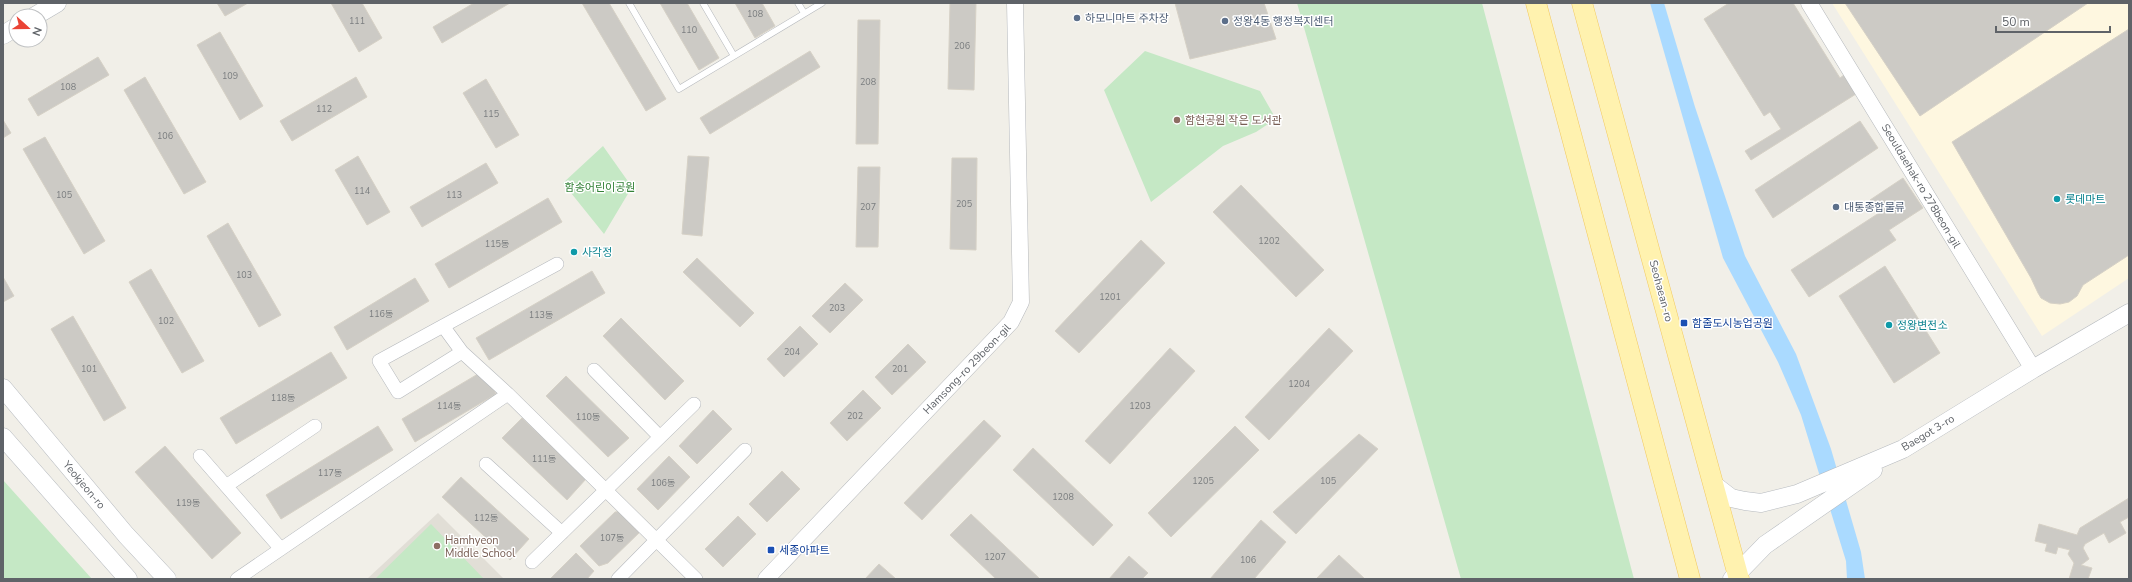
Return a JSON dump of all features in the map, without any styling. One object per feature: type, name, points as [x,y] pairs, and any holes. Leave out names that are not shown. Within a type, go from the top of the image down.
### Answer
[{"type":"main road","points":[[48,8],[57,3]]},
{"type":"main road","points":[[1536,3],[1690,579]]},
{"type":"main road","name":"Seohaean-ro","points":[[1582,3],[1714,485],[1736,577]]},
{"type":"main road","name":"Baegot 3-ro","points":[[1714,485],[1731,498],[1761,503],[1797,494],[1903,449],[2033,369],[2129,313]]},
{"type":"main road","name":"Yeokjeon-ro","points":[[3,388],[126,535],[167,579]]},
{"type":"main road","points":[[3,437],[128,579]]},
{"type":"main road","points":[[1736,577],[1765,545],[1903,449]]},
{"type":"street","name":"Hamsong-ro 29beon-gil","points":[[766,579],[1012,322],[1021,302],[1015,3]]},
{"type":"street","name":"Seouldaehak-ro 278beon-gil","points":[[1809,3],[2033,369]]},
{"type":"street","points":[[462,352],[398,392],[379,361],[557,264]]},
{"type":"street","points":[[443,326],[462,352],[607,489],[696,579]]},
{"type":"street","points":[[594,370],[660,437]]},
{"type":"street","points":[[237,579],[508,394]]},
{"type":"street","points":[[532,562],[694,404]]},
{"type":"street","points":[[226,486],[314,426]]},
{"type":"street","points":[[618,579],[745,450]]},
{"type":"street","points":[[200,456],[281,549]]},
{"type":"street","points":[[486,464],[562,533]]},
{"type":"lane","points":[[629,3],[679,89],[822,3]]},
{"type":"lane","points":[[704,3],[734,56]]},
{"type":"lane","points":[[798,3],[804,13]]},
{"type":"shaded area","points":[[1832,3],[2129,3],[2129,278],[2042,336]]},
{"type":"shaded area","name":"Hamhyeon Middle School","points":[[438,513],[504,579],[367,579]]},
{"type":"green space","points":[[1297,3],[1482,3],[1634,579],[1461,579]]},
{"type":"green space","points":[[1145,51],[1260,91],[1276,119],[1256,132],[1223,146],[1151,202],[1104,90]]},
{"type":"green space","name":"함송어린이공원","points":[[603,146],[632,187],[604,234],[563,183]]},
{"type":"green space","points":[[3,480],[92,579],[3,579]]},
{"type":"green space","name":"Hamhyeon Middle School","points":[[431,524],[484,579],[375,579]]},
{"type":"water","points":[[1650,3],[1664,3],[1695,107],[1745,256],[1796,354],[1831,449],[1861,552],[1865,579],[1847,579],[1846,561],[1801,415],[1778,362],[1723,258]]},
{"type":"building","points":[[217,3],[248,3],[225,16]]},
{"type":"building","points":[[331,3],[362,3],[382,38],[359,52]]},
{"type":"building","points":[[474,3],[510,3],[442,43],[433,27]]},
{"type":"building","points":[[582,3],[609,3],[666,99],[646,111]]},
{"type":"building","points":[[660,3],[687,3],[719,58],[699,70]]},
{"type":"building","points":[[735,3],[762,3],[775,26],[755,38]]},
{"type":"building","points":[[950,3],[976,3],[974,90],[948,89]]},
{"type":"building","name":"정왕4동 행정복지센터","points":[[1175,3],[1264,3],[1276,39],[1190,59]]},
{"type":"building","points":[[1729,3],[1793,3],[1840,78],[1844,75],[1856,94],[1751,160],[1745,151],[1781,129],[1770,112],[1764,116],[1704,19]]},
{"type":"building","points":[[1845,3],[2088,3],[1920,116]]},
{"type":"building","points":[[858,20],[880,20],[878,144],[856,144]]},
{"type":"building","name":"롯데마트","points":[[2129,29],[2129,255],[2083,285],[2077,296],[2069,302],[2060,304],[2050,303],[2041,298],[2031,278],[1952,142]]},
{"type":"building","points":[[220,32],[263,106],[240,120],[197,45]]},
{"type":"building","points":[[810,51],[820,67],[710,134],[700,118]]},
{"type":"building","points":[[98,57],[109,75],[38,116],[28,99]]},
{"type":"building","points":[[145,77],[206,182],[184,194],[124,90]]},
{"type":"building","points":[[356,77],[367,97],[292,141],[280,121]]},
{"type":"building","points":[[486,79],[519,135],[496,148],[463,93]]},
{"type":"building","points":[[3,120],[11,133],[3,138]]},
{"type":"building","points":[[1860,121],[1878,148],[1773,218],[1755,190]]},
{"type":"building","points":[[45,137],[105,241],[84,254],[23,149]]},
{"type":"building","points":[[358,156],[390,212],[367,225],[335,170]]},
{"type":"building","points":[[688,156],[709,157],[702,236],[682,234]]},
{"type":"building","points":[[952,158],[977,158],[976,250],[950,249]]},
{"type":"building","points":[[486,163],[498,183],[422,227],[410,207]]},
{"type":"building","points":[[858,167],[880,167],[878,247],[856,247]]},
{"type":"building","points":[[1903,178],[1923,208],[1889,230],[1896,240],[1809,297],[1791,270],[1879,213],[1870,200]]},
{"type":"building","points":[[1241,185],[1324,270],[1296,297],[1213,212]]},
{"type":"building","points":[[548,198],[562,222],[449,288],[435,264]]},
{"type":"building","points":[[228,223],[281,315],[259,327],[207,236]]},
{"type":"building","points":[[1141,240],[1165,263],[1079,353],[1055,331]]},
{"type":"building","points":[[697,258],[754,313],[740,327],[683,272]]},
{"type":"building","name":"정왕변전소","points":[[1885,266],[1940,353],[1894,383],[1839,296]]},
{"type":"building","points":[[151,269],[204,361],[182,373],[129,282]]},
{"type":"building","points":[[592,271],[605,293],[489,360],[476,338]]},
{"type":"building","points":[[3,277],[14,296],[3,302]]},
{"type":"building","points":[[415,278],[429,301],[347,350],[334,327]]},
{"type":"building","points":[[845,283],[863,300],[830,333],[812,316]]},
{"type":"building","points":[[73,316],[126,408],[104,421],[51,329]]},
{"type":"building","points":[[621,318],[684,381],[665,400],[603,336]]},
{"type":"building","points":[[800,326],[818,344],[784,377],[767,359]]},
{"type":"building","points":[[1329,328],[1353,351],[1269,440],[1245,417]]},
{"type":"building","points":[[908,344],[926,362],[892,395],[875,377]]},
{"type":"building","points":[[1170,348],[1195,371],[1110,464],[1085,441]]},
{"type":"building","points":[[331,352],[347,378],[236,444],[220,418]]},
{"type":"building","points":[[483,371],[496,394],[415,442],[402,419]]},
{"type":"building","points":[[566,376],[629,438],[608,457],[546,396]]},
{"type":"building","points":[[863,390],[881,408],[847,441],[830,423]]},
{"type":"building","points":[[713,410],[732,429],[697,464],[679,446]]},
{"type":"building","points":[[522,418],[586,479],[567,500],[502,438]]},
{"type":"building","points":[[984,420],[1001,436],[922,520],[904,503]]},
{"type":"building","points":[[378,426],[393,450],[281,519],[266,495]]},
{"type":"building","points":[[1235,426],[1259,450],[1171,537],[1148,513]]},
{"type":"building","points":[[1359,434],[1378,449],[1296,534],[1273,512]]},
{"type":"building","points":[[165,446],[241,533],[212,559],[135,472]]},
{"type":"building","points":[[1033,448],[1113,525],[1093,546],[1013,470]]},
{"type":"building","points":[[669,456],[690,477],[658,510],[637,489]]},
{"type":"building","points":[[782,471],[800,489],[767,522],[749,504]]},
{"type":"building","points":[[461,477],[529,539],[510,560],[442,497]]},
{"type":"building","points":[[2129,498],[2129,517],[2120,522],[2126,533],[2109,543],[2104,533],[2085,544],[2083,548],[2089,559],[2081,565],[2092,568],[2088,579],[2069,579],[2074,563],[2068,554],[2070,550],[2058,547],[2056,554],[2045,551],[2047,544],[2035,541],[2039,524],[2077,535],[2080,528]]},
{"type":"building","points":[[625,511],[643,529],[608,563],[599,566],[580,546],[615,512]]},
{"type":"building","points":[[971,514],[1040,579],[996,579],[950,535]]},
{"type":"building","points":[[738,516],[756,534],[723,567],[705,549]]},
{"type":"building","points":[[1261,520],[1286,542],[1254,579],[1210,579]]},
{"type":"building","points":[[576,553],[594,571],[587,579],[550,579]]},
{"type":"building","points":[[1339,555],[1365,579],[1317,578]]},
{"type":"building","points":[[1129,556],[1148,573],[1142,579],[1109,579]]},
{"type":"building","points":[[879,564],[896,579],[865,579]]},
{"type":"place","name":"하모니마트 주차장","points":[[1077,18]]},
{"type":"place","name":"정왕4동 행정복지센터","points":[[1225,21]]},
{"type":"place","name":"함현공원 작은 도서관","points":[[1177,120]]},
{"type":"place","name":"롯데마트","points":[[2057,199]]},
{"type":"place","name":"대통종합물류","points":[[1836,207]]},
{"type":"place","name":"사각정","points":[[574,252]]},
{"type":"place","name":"함줄도시농업공원","points":[[1684,323]]},
{"type":"place","name":"정왕변전소","points":[[1889,325]]},
{"type":"place","name":"Hamhyeon Middle School","points":[[437,546]]},
{"type":"place","name":"세종아파트","points":[[771,550]]}]
